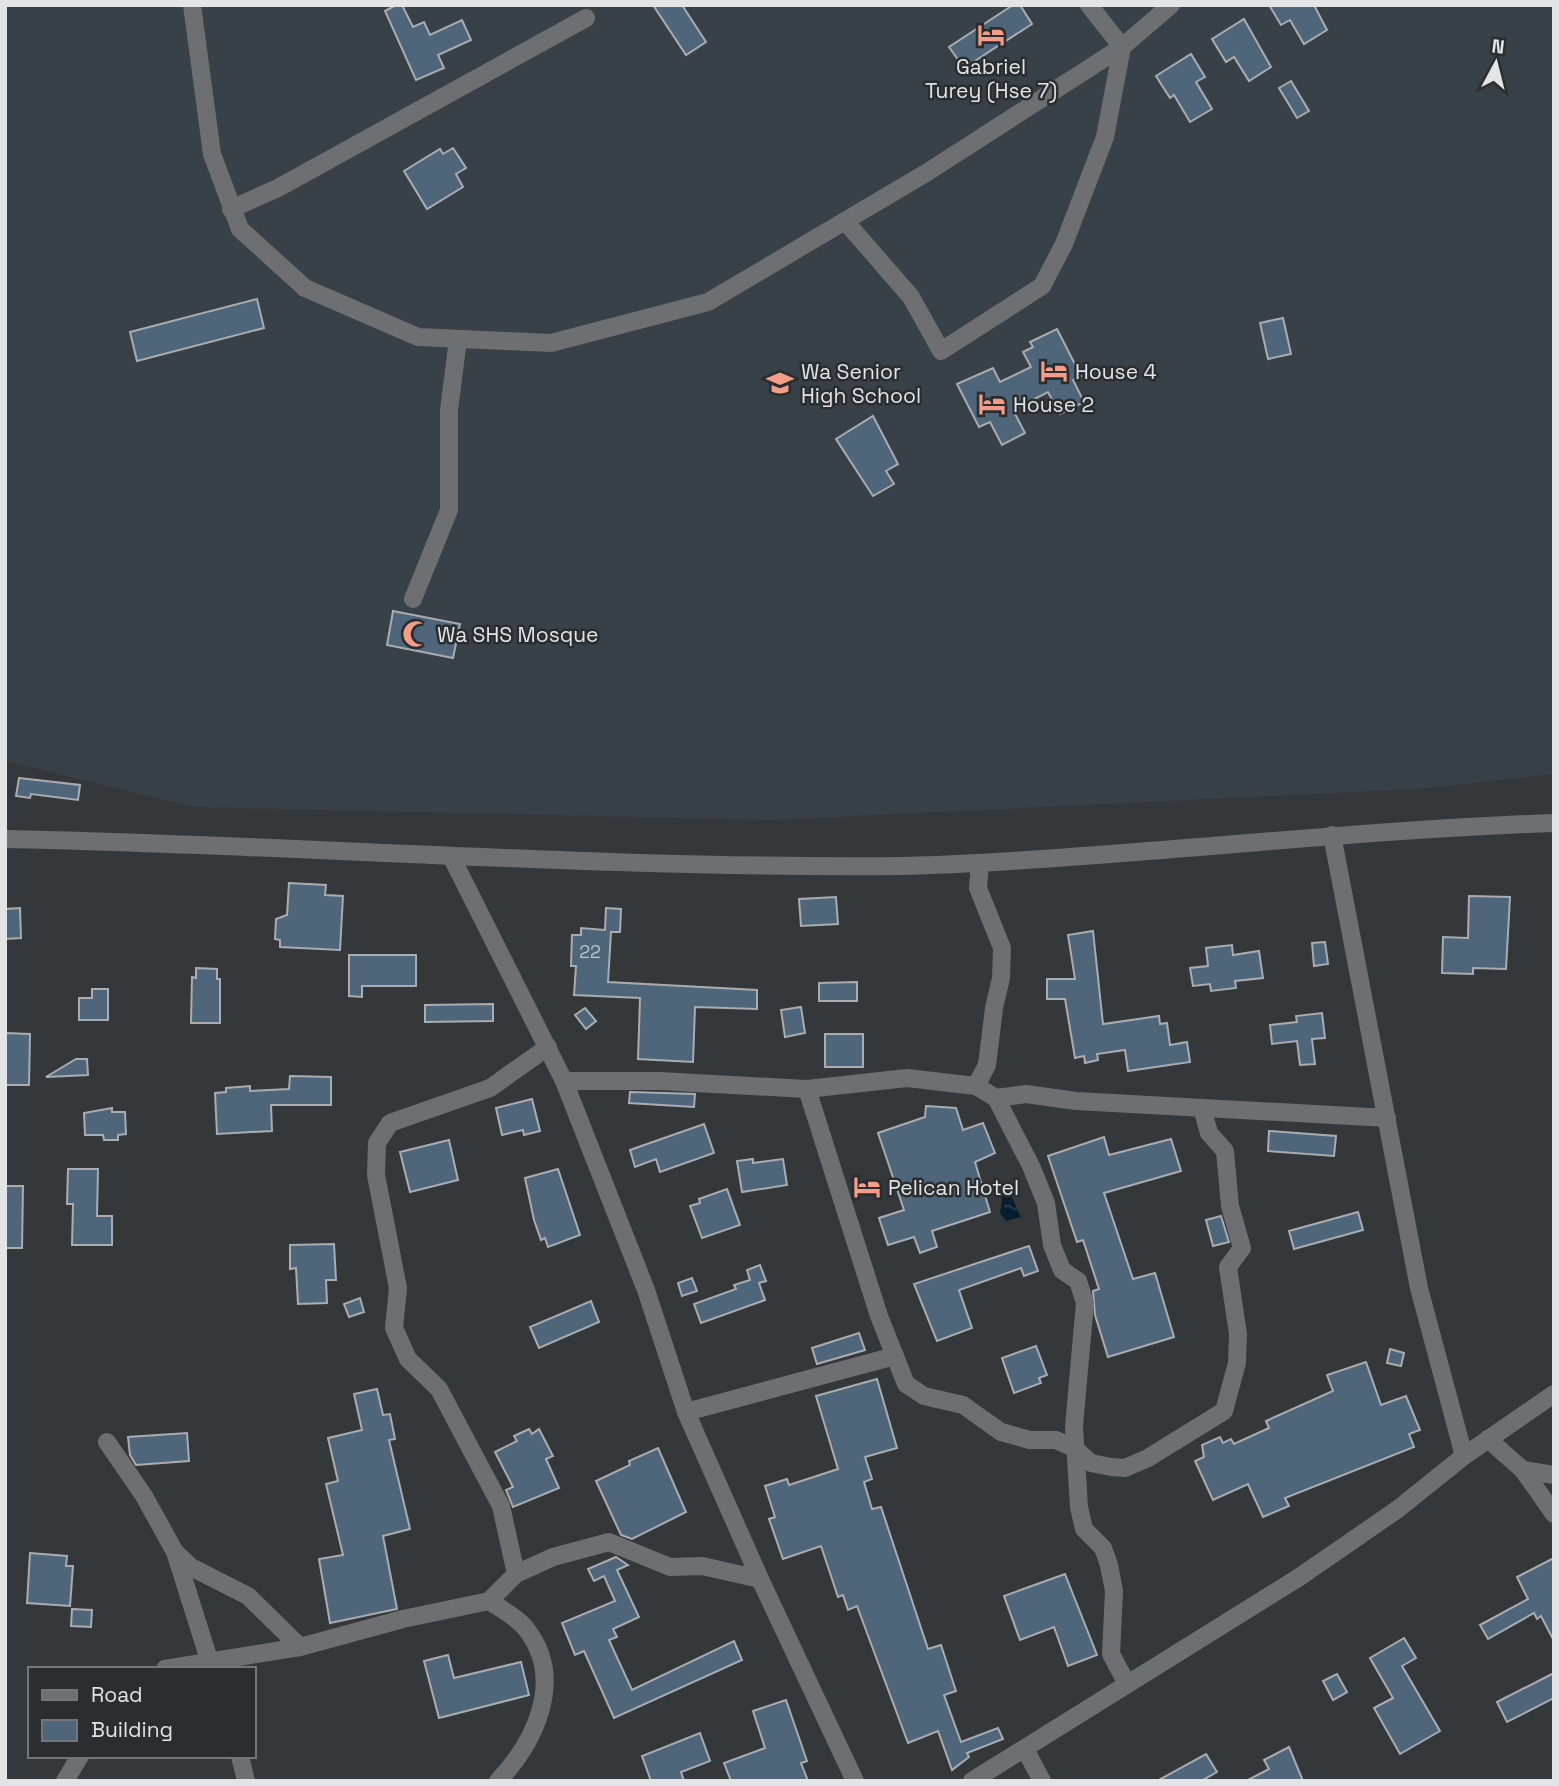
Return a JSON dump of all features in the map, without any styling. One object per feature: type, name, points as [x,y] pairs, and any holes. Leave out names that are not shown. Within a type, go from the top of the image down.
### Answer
[{"type":"street","points":[[192,5],[212,154],[240,229],[305,288],[418,337],[551,343],[708,302],[926,173],[1122,47],[1171,5]]},
{"type":"street","points":[[845,221],[911,297],[941,351],[1042,286],[1064,244],[1105,137],[1122,47],[1089,5]]},
{"type":"street","points":[[231,209],[278,188],[586,18]]},
{"type":"street","points":[[413,599],[449,510],[449,410],[458,339]]},
{"type":"street","points":[[5,839],[188,842],[610,864],[902,866],[981,863],[1332,835],[1554,823]]},
{"type":"street","points":[[1332,835],[1419,1287],[1464,1456]]},
{"type":"street","points":[[451,856],[564,1081],[646,1290],[686,1412],[760,1580],[855,1781]]},
{"type":"street","points":[[976,1086],[987,1065],[993,1007],[1001,978],[1002,948],[978,887],[981,863]]},
{"type":"street","points":[[516,1574],[501,1506],[439,1390],[408,1359],[394,1328],[398,1288],[376,1175],[377,1143],[390,1123],[490,1088],[548,1047]]},
{"type":"street","points":[[564,1081],[659,1081],[807,1089],[907,1078],[976,1086],[996,1098],[1046,1203],[1052,1245],[1062,1270],[1078,1281],[1085,1303],[1074,1448],[1079,1507],[1084,1529],[1103,1548],[1114,1591],[1111,1654],[1127,1684]]},
{"type":"street","points":[[807,1089],[905,1384],[924,1396],[963,1405],[1001,1432],[1030,1440],[1056,1440],[1074,1448],[1091,1463],[1125,1468],[1224,1411],[1237,1363],[1238,1335],[1228,1267],[1242,1248],[1230,1206],[1225,1151],[1209,1133],[1202,1108]]},
{"type":"street","points":[[996,1098],[1026,1094],[1076,1101],[1387,1118]]},
{"type":"street","points":[[686,1412],[895,1356]]},
{"type":"street","points":[[972,1781],[1298,1578],[1398,1509],[1464,1456],[1554,1394]]},
{"type":"street","points":[[1488,1439],[1523,1470],[1554,1514]]},
{"type":"street","points":[[107,1442],[144,1496],[175,1552],[210,1665]]},
{"type":"street","points":[[1523,1470],[1554,1475]]},
{"type":"street","points":[[187,1667],[300,1647],[403,1619],[489,1601],[516,1574],[553,1557],[609,1542],[670,1567],[702,1566],[760,1580]]},
{"type":"street","points":[[175,1552],[191,1567],[248,1596],[300,1647]]},
{"type":"street","points":[[489,1601],[527,1630],[541,1656],[545,1683],[537,1725],[511,1767],[498,1781]]},
{"type":"street","points":[[1026,1749],[1042,1781]]},
{"type":"street","points":[[65,1781],[79,1758]]},
{"type":"street","points":[[240,1758],[246,1781]]},
{"type":"shaded area","name":"Wa Senior High School","points":[[5,5],[1554,5],[1554,774],[1418,789],[770,820],[194,807],[5,761]]},
{"type":"water","points":[[1007,1186],[1021,1217],[1006,1221],[1000,1213],[1002,1200],[999,1190]]},
{"type":"building","points":[[402,5],[413,27],[424,22],[430,35],[462,20],[471,40],[438,55],[444,68],[416,80],[385,11]]},
{"type":"building","points":[[653,5],[682,5],[706,42],[686,55]]},
{"type":"building","name":"Gabriel Turey (Hse 7)","points":[[1013,5],[1020,5],[1032,24],[964,68],[949,47]]},
{"type":"building","points":[[1269,5],[1314,5],[1327,30],[1304,44],[1290,20],[1281,25]]},
{"type":"building","points":[[1244,19],[1271,67],[1249,81],[1234,57],[1226,62],[1212,39]]},
{"type":"building","points":[[1191,54],[1205,77],[1196,82],[1212,109],[1190,122],[1174,95],[1170,98],[1156,76]]},
{"type":"building","points":[[1291,81],[1309,111],[1297,118],[1279,88]]},
{"type":"building","points":[[453,148],[466,168],[456,174],[463,187],[427,209],[404,171],[440,149],[443,154]]},
{"type":"building","points":[[257,299],[264,328],[137,361],[130,332]]},
{"type":"building","points":[[1283,318],[1291,354],[1268,359],[1260,323]]},
{"type":"building","points":[[1057,329],[1081,376],[1073,380],[1084,402],[1060,414],[1048,392],[1013,410],[1025,433],[1002,445],[990,422],[979,427],[957,384],[993,368],[1000,382],[1031,367],[1023,352],[1033,347],[1030,342]]},
{"type":"building","points":[[873,416],[898,464],[886,471],[894,484],[873,496],[836,439]]},
{"type":"building","points":[[393,611],[460,624],[453,658],[387,645]]},
{"type":"building","points":[[19,778],[80,785],[78,800],[31,794],[30,798],[16,796]]},
{"type":"building","points":[[289,883],[326,885],[325,895],[343,896],[340,950],[280,947],[280,940],[275,939],[276,919],[287,915]]},
{"type":"building","points":[[1469,896],[1510,897],[1506,969],[1473,968],[1473,974],[1442,973],[1443,937],[1468,938]]},
{"type":"building","points":[[836,897],[838,924],[801,926],[799,899]]},
{"type":"building","points":[[20,908],[21,938],[5,939],[5,909]]},
{"type":"building","points":[[606,908],[621,909],[620,932],[611,932],[608,982],[757,990],[757,1009],[695,1007],[693,1062],[638,1059],[640,998],[574,995],[576,966],[571,966],[572,935],[581,935],[581,928],[605,930]]},
{"type":"building","points":[[1093,931],[1103,1024],[1159,1016],[1160,1024],[1167,1023],[1170,1045],[1187,1042],[1190,1062],[1128,1071],[1125,1050],[1097,1054],[1098,1060],[1085,1063],[1084,1056],[1075,1058],[1065,999],[1047,999],[1047,979],[1075,979],[1068,935]]},
{"type":"building","points":[[1325,942],[1328,964],[1314,966],[1312,943]]},
{"type":"building","points":[[1232,945],[1233,955],[1259,951],[1263,978],[1235,981],[1236,988],[1211,991],[1210,984],[1193,986],[1190,968],[1208,966],[1206,948]]},
{"type":"building","points":[[349,955],[416,955],[416,986],[362,986],[362,997],[349,996]]},
{"type":"building","points":[[196,968],[217,969],[217,979],[220,979],[220,1023],[191,1023],[192,977],[196,978]]},
{"type":"building","points":[[857,982],[857,1001],[819,1001],[819,983]]},
{"type":"building","points":[[92,989],[108,989],[108,1020],[79,1020],[79,998],[92,998]]},
{"type":"building","points":[[493,1004],[493,1021],[425,1022],[425,1005]]},
{"type":"building","points":[[801,1007],[805,1033],[785,1037],[781,1010]]},
{"type":"building","points":[[585,1008],[596,1021],[586,1029],[575,1015]]},
{"type":"building","points":[[1322,1013],[1325,1038],[1312,1039],[1315,1064],[1300,1065],[1297,1041],[1272,1044],[1270,1025],[1297,1022],[1296,1016]]},
{"type":"building","points":[[5,1033],[30,1034],[29,1085],[5,1085]]},
{"type":"building","points":[[825,1034],[863,1034],[863,1067],[825,1067]]},
{"type":"building","points":[[76,1059],[87,1059],[88,1075],[46,1077]]},
{"type":"building","points":[[290,1076],[331,1077],[331,1105],[271,1105],[272,1131],[217,1134],[215,1093],[226,1092],[226,1088],[250,1086],[250,1091],[289,1089]]},
{"type":"building","points":[[630,1092],[695,1094],[694,1107],[629,1103]]},
{"type":"building","points":[[532,1099],[540,1131],[524,1135],[523,1130],[502,1135],[496,1108]]},
{"type":"building","points":[[926,1106],[956,1108],[963,1130],[983,1123],[995,1153],[975,1162],[990,1212],[932,1231],[937,1247],[920,1253],[914,1237],[888,1245],[879,1218],[904,1210],[878,1133],[925,1117]]},
{"type":"building","points":[[112,1108],[112,1112],[125,1112],[126,1134],[118,1135],[118,1140],[104,1140],[103,1135],[85,1135],[84,1113]]},
{"type":"building","points":[[704,1124],[714,1153],[660,1172],[656,1159],[635,1167],[630,1150]]},
{"type":"building","points":[[1269,1131],[1336,1136],[1334,1156],[1268,1151]]},
{"type":"building","points":[[1104,1137],[1109,1155],[1171,1139],[1181,1171],[1104,1193],[1133,1279],[1155,1273],[1174,1337],[1108,1357],[1095,1315],[1093,1291],[1099,1289],[1083,1240],[1077,1242],[1048,1156]]},
{"type":"building","points":[[449,1140],[458,1180],[410,1192],[400,1152]]},
{"type":"building","points":[[753,1159],[753,1163],[783,1159],[787,1185],[742,1192],[737,1161]]},
{"type":"building","points":[[68,1169],[98,1169],[97,1216],[112,1216],[112,1245],[72,1245],[73,1204],[67,1204]]},
{"type":"building","points":[[558,1169],[580,1235],[548,1247],[545,1238],[541,1240],[534,1220],[525,1178]]},
{"type":"building","points":[[5,1186],[23,1186],[22,1248],[5,1248]]},
{"type":"building","points":[[727,1189],[740,1225],[702,1238],[690,1206],[700,1203],[699,1199]]},
{"type":"building","points":[[1358,1212],[1363,1230],[1294,1249],[1289,1231]]},
{"type":"building","points":[[1221,1216],[1229,1242],[1213,1246],[1206,1220]]},
{"type":"building","points":[[334,1244],[336,1280],[326,1280],[327,1303],[298,1304],[296,1268],[290,1269],[290,1245]]},
{"type":"building","points":[[1029,1246],[1038,1271],[1024,1276],[1021,1268],[959,1290],[972,1328],[937,1341],[914,1284]]},
{"type":"building","points":[[760,1265],[766,1281],[759,1283],[765,1300],[701,1323],[694,1304],[736,1289],[734,1285],[750,1280],[747,1270]]},
{"type":"building","points":[[692,1278],[697,1291],[682,1296],[678,1283]]},
{"type":"building","points":[[360,1298],[364,1312],[349,1317],[344,1304]]},
{"type":"building","points":[[591,1301],[599,1322],[539,1348],[530,1327]]},
{"type":"building","points":[[859,1333],[865,1350],[817,1364],[812,1348]]},
{"type":"building","points":[[1036,1346],[1047,1375],[1039,1378],[1041,1383],[1014,1393],[1002,1358]]},
{"type":"building","points":[[1390,1349],[1404,1353],[1401,1366],[1387,1363]]},
{"type":"building","points":[[1366,1362],[1381,1405],[1406,1396],[1420,1430],[1409,1434],[1414,1447],[1285,1498],[1289,1506],[1263,1517],[1248,1484],[1213,1500],[1195,1461],[1204,1457],[1202,1445],[1220,1437],[1223,1443],[1231,1439],[1234,1444],[1269,1428],[1266,1421],[1333,1391],[1327,1375]]},
{"type":"building","points":[[877,1379],[897,1448],[865,1457],[872,1479],[864,1482],[872,1509],[881,1507],[928,1649],[941,1645],[956,1691],[944,1695],[961,1742],[998,1728],[1003,1739],[967,1753],[969,1757],[952,1770],[938,1731],[908,1743],[857,1606],[848,1610],[843,1595],[838,1597],[821,1546],[783,1559],[769,1519],[775,1517],[765,1486],[787,1479],[789,1485],[838,1469],[816,1396]]},
{"type":"building","points":[[377,1389],[383,1415],[390,1414],[395,1439],[389,1440],[410,1529],[383,1536],[397,1609],[330,1623],[319,1559],[343,1555],[326,1484],[338,1481],[328,1438],[362,1430],[354,1394]]},
{"type":"building","points":[[529,1429],[532,1434],[539,1429],[553,1456],[546,1459],[559,1488],[513,1507],[506,1490],[513,1487],[495,1452],[517,1441],[514,1436]]},
{"type":"building","points":[[187,1433],[189,1461],[136,1465],[130,1455],[128,1437]]},
{"type":"building","points":[[658,1448],[686,1512],[632,1539],[621,1535],[596,1481],[630,1465],[629,1461]]},
{"type":"building","points":[[30,1553],[67,1556],[66,1566],[73,1566],[70,1606],[27,1603]]},
{"type":"building","points":[[616,1557],[628,1565],[617,1570],[639,1617],[613,1629],[617,1637],[609,1640],[632,1690],[734,1641],[742,1660],[614,1718],[584,1651],[575,1655],[562,1623],[615,1601],[604,1576],[594,1581],[588,1569]]},
{"type":"building","points":[[1554,1558],[1554,1641],[1541,1616],[1537,1619],[1534,1613],[1488,1639],[1480,1625],[1528,1599],[1517,1577]]},
{"type":"building","points":[[1065,1574],[1097,1655],[1068,1666],[1054,1627],[1020,1640],[1004,1596]]},
{"type":"building","points":[[72,1609],[92,1610],[91,1627],[71,1626]]},
{"type":"building","points":[[1404,1638],[1416,1658],[1402,1666],[1440,1731],[1400,1754],[1374,1708],[1393,1698],[1370,1658]]},
{"type":"building","points":[[448,1655],[454,1678],[521,1662],[529,1695],[439,1718],[424,1661]]},
{"type":"building","points":[[1554,1673],[1554,1698],[1507,1722],[1497,1702]]},
{"type":"building","points":[[1337,1674],[1347,1692],[1333,1700],[1323,1681]]},
{"type":"building","points":[[786,1700],[807,1761],[801,1763],[808,1781],[731,1781],[724,1763],[765,1748],[753,1711]]},
{"type":"building","points":[[700,1733],[710,1761],[681,1772],[684,1781],[651,1781],[642,1756]]},
{"type":"building","points":[[1289,1747],[1303,1781],[1246,1781],[1269,1769],[1264,1760]]},
{"type":"building","points":[[1206,1754],[1217,1772],[1201,1781],[1157,1781]]},
{"type":"place","name":"Gabriel Turey (Hse 7)","points":[[991,35]]},
{"type":"place","name":"House 4","points":[[1054,371]]},
{"type":"place","name":"Wa Senior High School","points":[[780,383]]},
{"type":"place","name":"House 2","points":[[992,404]]},
{"type":"place","name":"Wa SHS Mosque","points":[[416,634]]},
{"type":"place","name":"Pelican Hotel","points":[[867,1187]]}]
